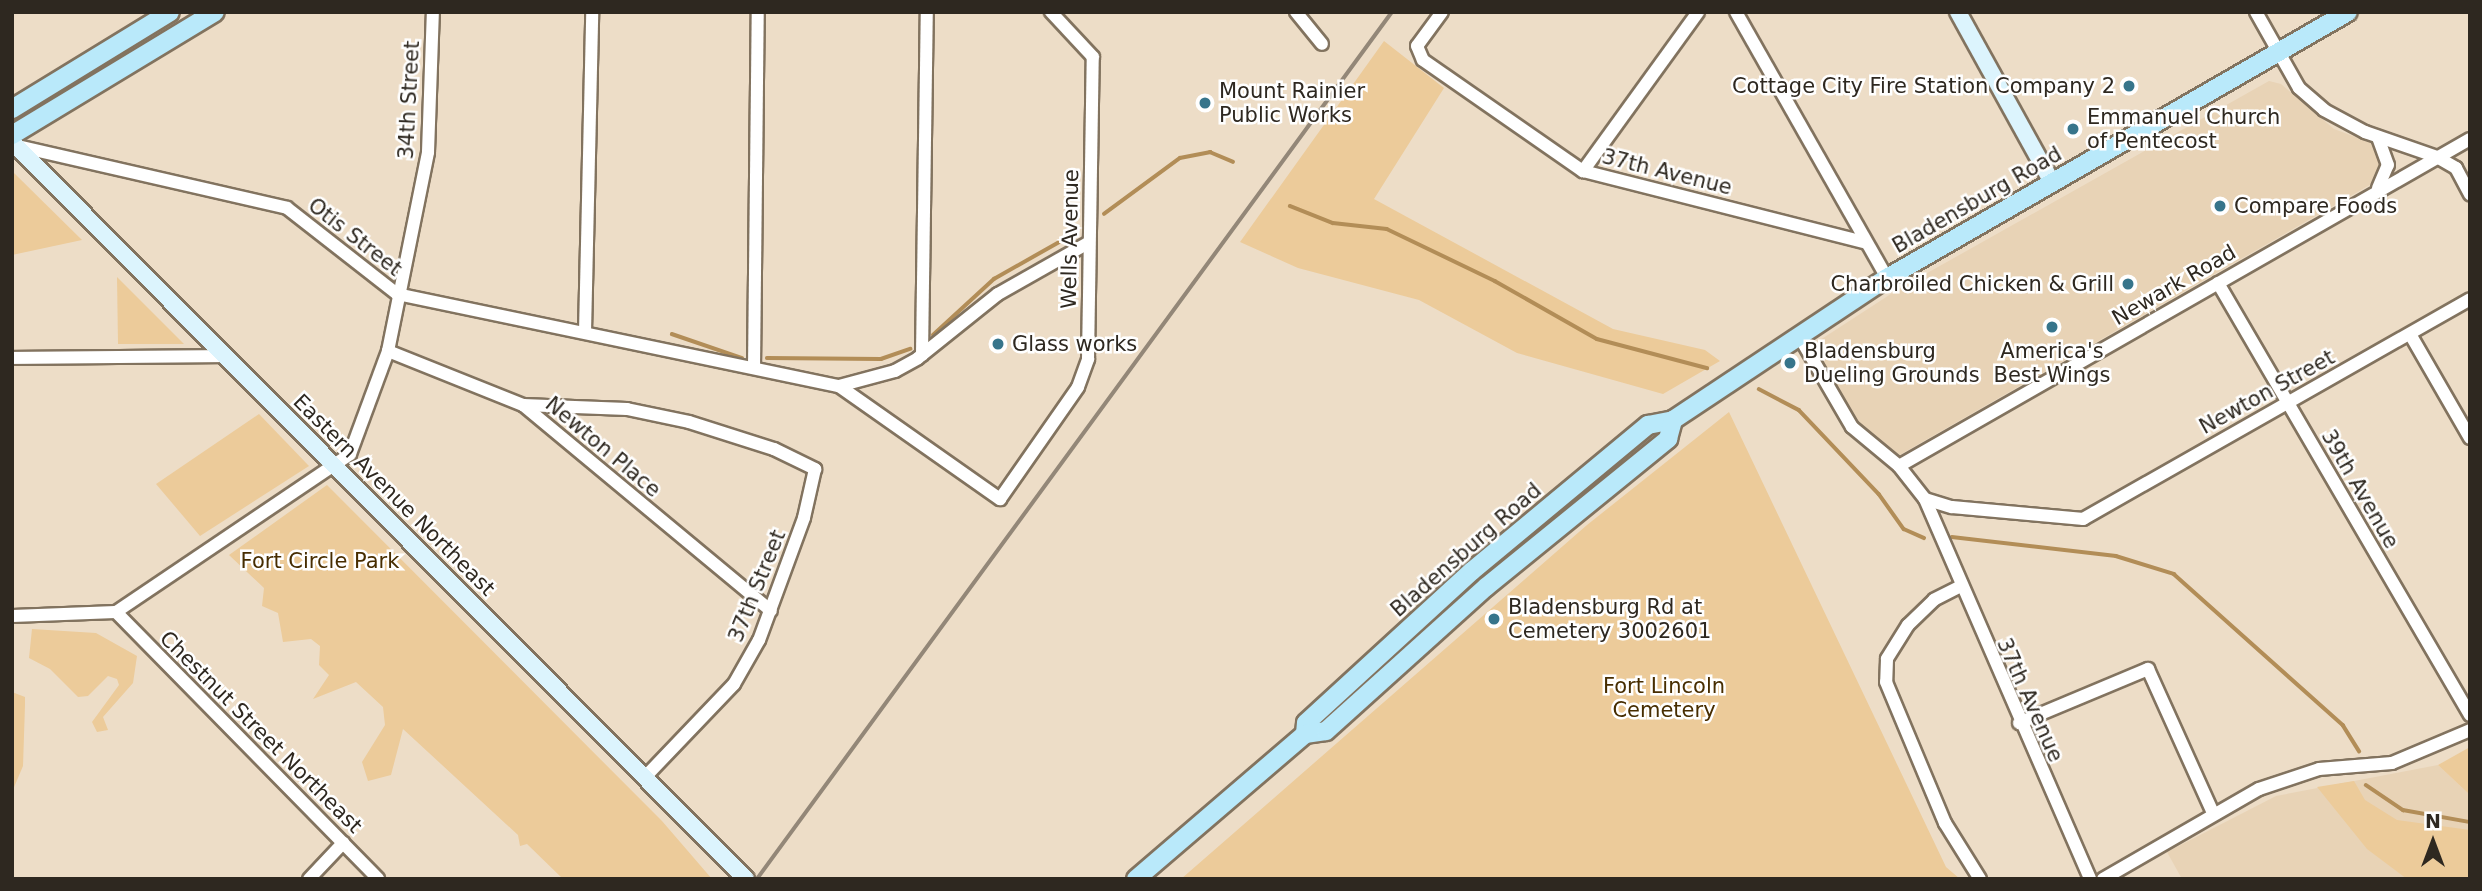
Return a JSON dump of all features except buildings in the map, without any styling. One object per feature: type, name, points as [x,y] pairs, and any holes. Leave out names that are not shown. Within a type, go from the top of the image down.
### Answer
[{"type":"main road","points":[[12,109],[170,12]]},
{"type":"main road","points":[[14,141],[215,12]]},
{"type":"main road","points":[[1958,12],[2052,182]]},
{"type":"main road","name":"Bladensburg Road","points":[[1136,879],[1305,734],[1326,731],[1486,587],[1668,439],[1673,419],[1887,278],[2348,12]]},
{"type":"main road","name":"Eastern Avenue Northeast","points":[[14,141],[746,879]]},
{"type":"street","name":"34th Street","points":[[116,612],[350,454],[388,352],[397,294],[428,152],[433,12]]},
{"type":"street","points":[[585,332],[592,12]]},
{"type":"street","points":[[754,368],[758,12]]},
{"type":"street","points":[[922,355],[927,12]]},
{"type":"street","name":"Wells Avenue","points":[[839,386],[1000,499],[1083,376],[1093,57],[1051,12]]},
{"type":"street","points":[[1297,12],[1322,44]]},
{"type":"street","name":"37th Avenue","points":[[1442,12],[1418,46],[1423,60],[1583,171],[1864,242]]},
{"type":"street","points":[[1583,171],[1698,12]]},
{"type":"street","points":[[1736,12],[1864,242],[1887,278]]},
{"type":"street","points":[[2256,12],[2299,88],[2324,110],[2378,137],[2437,157],[2456,168],[2470,194]]},
{"type":"street","points":[[2375,192],[2388,165],[2378,137]]},
{"type":"street","name":"Newark Road","points":[[1899,466],[2470,139]]},
{"type":"street","name":"Otis Street","points":[[14,141],[287,208],[397,294],[839,386]]},
{"type":"street","points":[[839,386],[895,371],[922,355],[998,293],[1087,243]]},
{"type":"street","name":"39th Avenue","points":[[2218,283],[2470,715]]},
{"type":"street","name":"Newton Street","points":[[1925,499],[1952,507],[2083,519],[2470,299]]},
{"type":"street","points":[[2410,334],[2470,439]]},
{"type":"street","name":"37th Avenue","points":[[1799,336],[1843,416],[1899,466],[1925,499],[1959,587],[2090,879]]},
{"type":"street","name":"Newton Place","points":[[388,352],[523,405],[771,611]]},
{"type":"street","points":[[12,358],[225,356]]},
{"type":"street","name":"37th Street","points":[[523,405],[640,412],[689,422],[804,461],[815,469],[811,495],[771,611],[734,684],[645,777]]},
{"type":"street","points":[[1959,587],[1934,600],[1908,625],[1887,659],[1886,682],[1945,823],[1980,879]]},
{"type":"street","points":[[12,616],[116,612]]},
{"type":"street","name":"Chestnut Street Northeast","points":[[116,612],[379,879]]},
{"type":"street","points":[[2019,723],[2148,669],[2213,813]]},
{"type":"street","points":[[2103,879],[2213,813],[2287,778],[2392,763],[2470,730]]},
{"type":"street","points":[[309,879],[343,843]]},
{"type":"shaded area","points":[[2269,81],[2281,84],[2334,129],[2377,145],[2385,156],[2375,182],[1896,457],[1860,425],[1816,351],[1817,342],[1897,290]]},
{"type":"shaded area","points":[[2438,765],[2470,795],[2470,879],[2182,879],[2167,852],[2276,796]]},
{"type":"green space","points":[[1384,41],[1444,88],[1374,199],[1613,329],[1705,350],[1720,361],[1663,394],[1517,353],[1419,300],[1298,268],[1240,242]]},
{"type":"green space","points":[[12,171],[82,240],[12,255]]},
{"type":"green space","points":[[117,277],[184,344],[118,344]]},
{"type":"green space","name":"Fort Lincoln Cemetery","points":[[1729,412],[1946,867],[1960,879],[1181,879],[1587,525]]},
{"type":"green space","name":"Fort Circle Park","points":[[259,414],[309,466],[200,536],[156,484]]},
{"type":"green space","name":"Fort Circle Park","points":[[327,485],[662,821],[712,879],[563,879],[527,844],[520,846],[518,835],[403,729],[391,775],[368,781],[362,762],[385,725],[383,707],[356,682],[313,699],[329,675],[319,665],[320,646],[311,639],[283,642],[278,613],[262,606],[264,588],[229,555]]},
{"type":"green space","points":[[32,629],[96,633],[137,656],[133,683],[103,717],[108,730],[97,732],[92,722],[119,685],[117,679],[108,676],[88,696],[78,697],[50,669],[29,658]]},
{"type":"green space","points":[[12,692],[25,697],[25,705],[23,766],[12,792]]},
{"type":"green space","points":[[2470,747],[2470,795],[2438,765]]},
{"type":"green space","points":[[2354,781],[2365,800],[2397,820],[2470,830],[2470,879],[2407,879],[2367,849],[2317,787]]},
{"type":"waterway","points":[[1104,214],[1180,158],[1210,152],[1233,162]]},
{"type":"waterway","points":[[1290,206],[1333,223],[1387,229],[1495,281],[1597,339],[1707,368]]},
{"type":"waterway","points":[[933,335],[994,279],[1077,232]]},
{"type":"waterway","points":[[672,334],[742,358]]},
{"type":"waterway","points":[[767,358],[881,359],[910,349]]},
{"type":"waterway","points":[[1759,389],[1799,410],[1879,494],[1904,529],[1924,538]]},
{"type":"waterway","points":[[1952,537],[2116,556],[2174,574],[2343,725],[2359,751]]},
{"type":"waterway","points":[[2366,785],[2403,810],[2470,822]]},
{"type":"railway","points":[[757,879],[1392,12]]},
{"type":"place","name":"Cottage City Fire Station Company 2","points":[[2129,86]]},
{"type":"place","name":"Mount Rainier Public Works","points":[[1205,103]]},
{"type":"place","name":"Emmanuel Church of Pentecost","points":[[2073,129]]},
{"type":"place","name":"Compare Foods","points":[[2220,206]]},
{"type":"place","name":"Charbroiled Chicken & Grill","points":[[2128,284]]},
{"type":"place","name":"America's Best Wings","points":[[2052,327]]},
{"type":"place","name":"Glass works","points":[[998,344]]},
{"type":"place","name":"Bladensburg Dueling Grounds","points":[[1790,363]]},
{"type":"place","name":"Bladensburg Rd at Cemetery 3002601","points":[[1494,619]]}]
